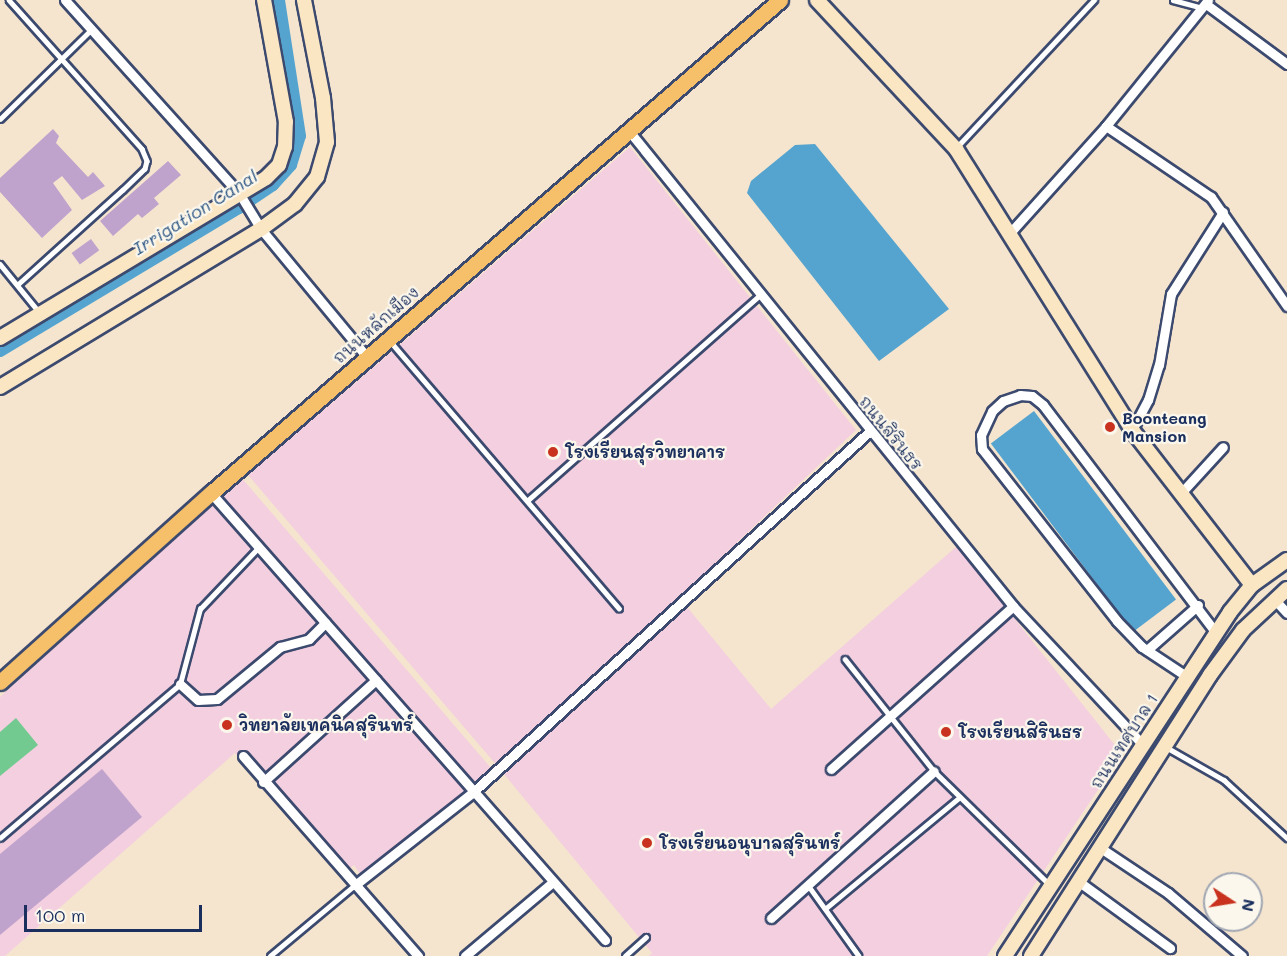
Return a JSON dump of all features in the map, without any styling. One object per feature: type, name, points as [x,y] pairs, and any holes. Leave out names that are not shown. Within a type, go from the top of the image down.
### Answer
[{"type":"main road","name":"ถนนหลักเมือง","points":[[0,682],[211,493],[780,0]]},
{"type":"street","points":[[65,0],[239,193],[261,229],[367,357]]},
{"type":"street","points":[[0,338],[266,178],[279,165],[285,147],[286,122],[264,0]]},
{"type":"street","points":[[0,387],[261,229],[295,204],[317,177],[327,142],[323,98],[304,0]]},
{"type":"street","points":[[816,0],[956,149],[1132,430],[1252,585]]},
{"type":"street","points":[[1008,235],[1106,126],[1205,4],[1287,64]]},
{"type":"street","points":[[1106,126],[1211,197],[1287,306]]},
{"type":"street","name":"ถนนสิรินธร","points":[[629,131],[1014,606],[1141,743]]},
{"type":"street","points":[[1132,430],[1148,400],[1159,365],[1171,294],[1223,212]]},
{"type":"street","points":[[1186,676],[1147,650],[1117,621],[982,449],[984,425],[1003,401],[1020,395],[1032,396],[1043,405],[1198,605],[1216,633]]},
{"type":"street","points":[[355,885],[472,793],[870,431]]},
{"type":"street","points":[[1181,494],[1223,447]]},
{"type":"street","points":[[211,493],[472,793],[605,940]]},
{"type":"street","name":"ถนนเทศบาล 1","points":[[1005,956],[1141,743],[1216,633],[1252,585],[1287,560]]},
{"type":"street","points":[[1031,956],[1163,745],[1237,639],[1274,599],[1287,589]]},
{"type":"street","points":[[1274,599],[1287,613]]},
{"type":"street","points":[[1147,650],[1198,605]]},
{"type":"street","points":[[831,769],[1014,606]]},
{"type":"street","points":[[180,684],[198,700],[218,699],[280,647],[309,639],[325,623]]},
{"type":"street","points":[[263,782],[376,680]]},
{"type":"street","points":[[243,756],[263,782],[418,956]]},
{"type":"street","points":[[771,918],[934,771]]},
{"type":"street","points":[[1100,847],[1168,893],[1242,956]]},
{"type":"street","points":[[1078,881],[1170,948]]},
{"type":"street","points":[[465,956],[553,882]]},
{"type":"lane","points":[[9,0],[142,149],[147,161],[145,169],[19,284]]},
{"type":"lane","points":[[956,149],[1094,0]]},
{"type":"lane","points":[[1173,0],[1205,4]]},
{"type":"lane","points":[[0,119],[92,29]]},
{"type":"lane","points":[[0,264],[19,284],[41,314]]},
{"type":"lane","points":[[527,501],[760,295]]},
{"type":"lane","points":[[388,339],[619,608]]},
{"type":"lane","points":[[0,838],[180,684],[200,609],[259,548]]},
{"type":"lane","points":[[845,659],[934,771],[1050,885]]},
{"type":"lane","points":[[1163,745],[1224,780],[1287,838]]},
{"type":"lane","points":[[825,909],[960,797]]},
{"type":"lane","points":[[270,956],[355,885]]},
{"type":"lane","points":[[808,885],[859,956]]},
{"type":"lane","points":[[625,956],[646,936]]},
{"type":"shaded area","points":[[630,147],[856,430],[511,756],[683,602],[771,709],[957,546],[1122,754],[987,956],[649,956],[652,953],[499,768],[248,475]]},
{"type":"shaded area","name":"วิทยาลัยเทคนิคสุรินทร์","points":[[240,476],[491,768],[365,881],[354,865],[342,875],[235,753],[5,956],[0,956],[0,697]]},
{"type":"green space","points":[[16,718],[38,745],[0,776],[0,732]]},
{"type":"water","points":[[815,144],[949,309],[879,361],[747,193],[751,181],[795,145]]},
{"type":"water","points":[[1034,411],[1176,599],[1133,632],[991,443]]},
{"type":"building","points":[[53,129],[59,136],[56,143],[88,177],[93,172],[105,186],[82,200],[62,176],[53,183],[72,210],[42,238],[0,192],[0,178]]},
{"type":"building","points":[[168,161],[181,175],[154,198],[159,204],[142,218],[138,214],[113,236],[100,221]]},
{"type":"building","points":[[91,239],[99,250],[80,264],[72,253]]},
{"type":"building","points":[[102,769],[142,817],[0,935],[0,854]]},
{"type":"waterway","name":"Irrigation Canal","points":[[0,351],[239,208],[273,185],[291,165],[300,136],[279,0]]},
{"type":"place","name":"Boonteang Mansion","points":[[1110,427]]},
{"type":"place","name":"โรงเรียนสุรวิทยาคาร","points":[[553,452]]},
{"type":"place","name":"วิทยาลัยเทคนิคสุรินทร์","points":[[227,725]]},
{"type":"place","name":"โรงเรียนสิรินธร","points":[[946,732]]},
{"type":"place","name":"โรงเรียนอนุบาลสุรินทร์","points":[[647,843]]}]
